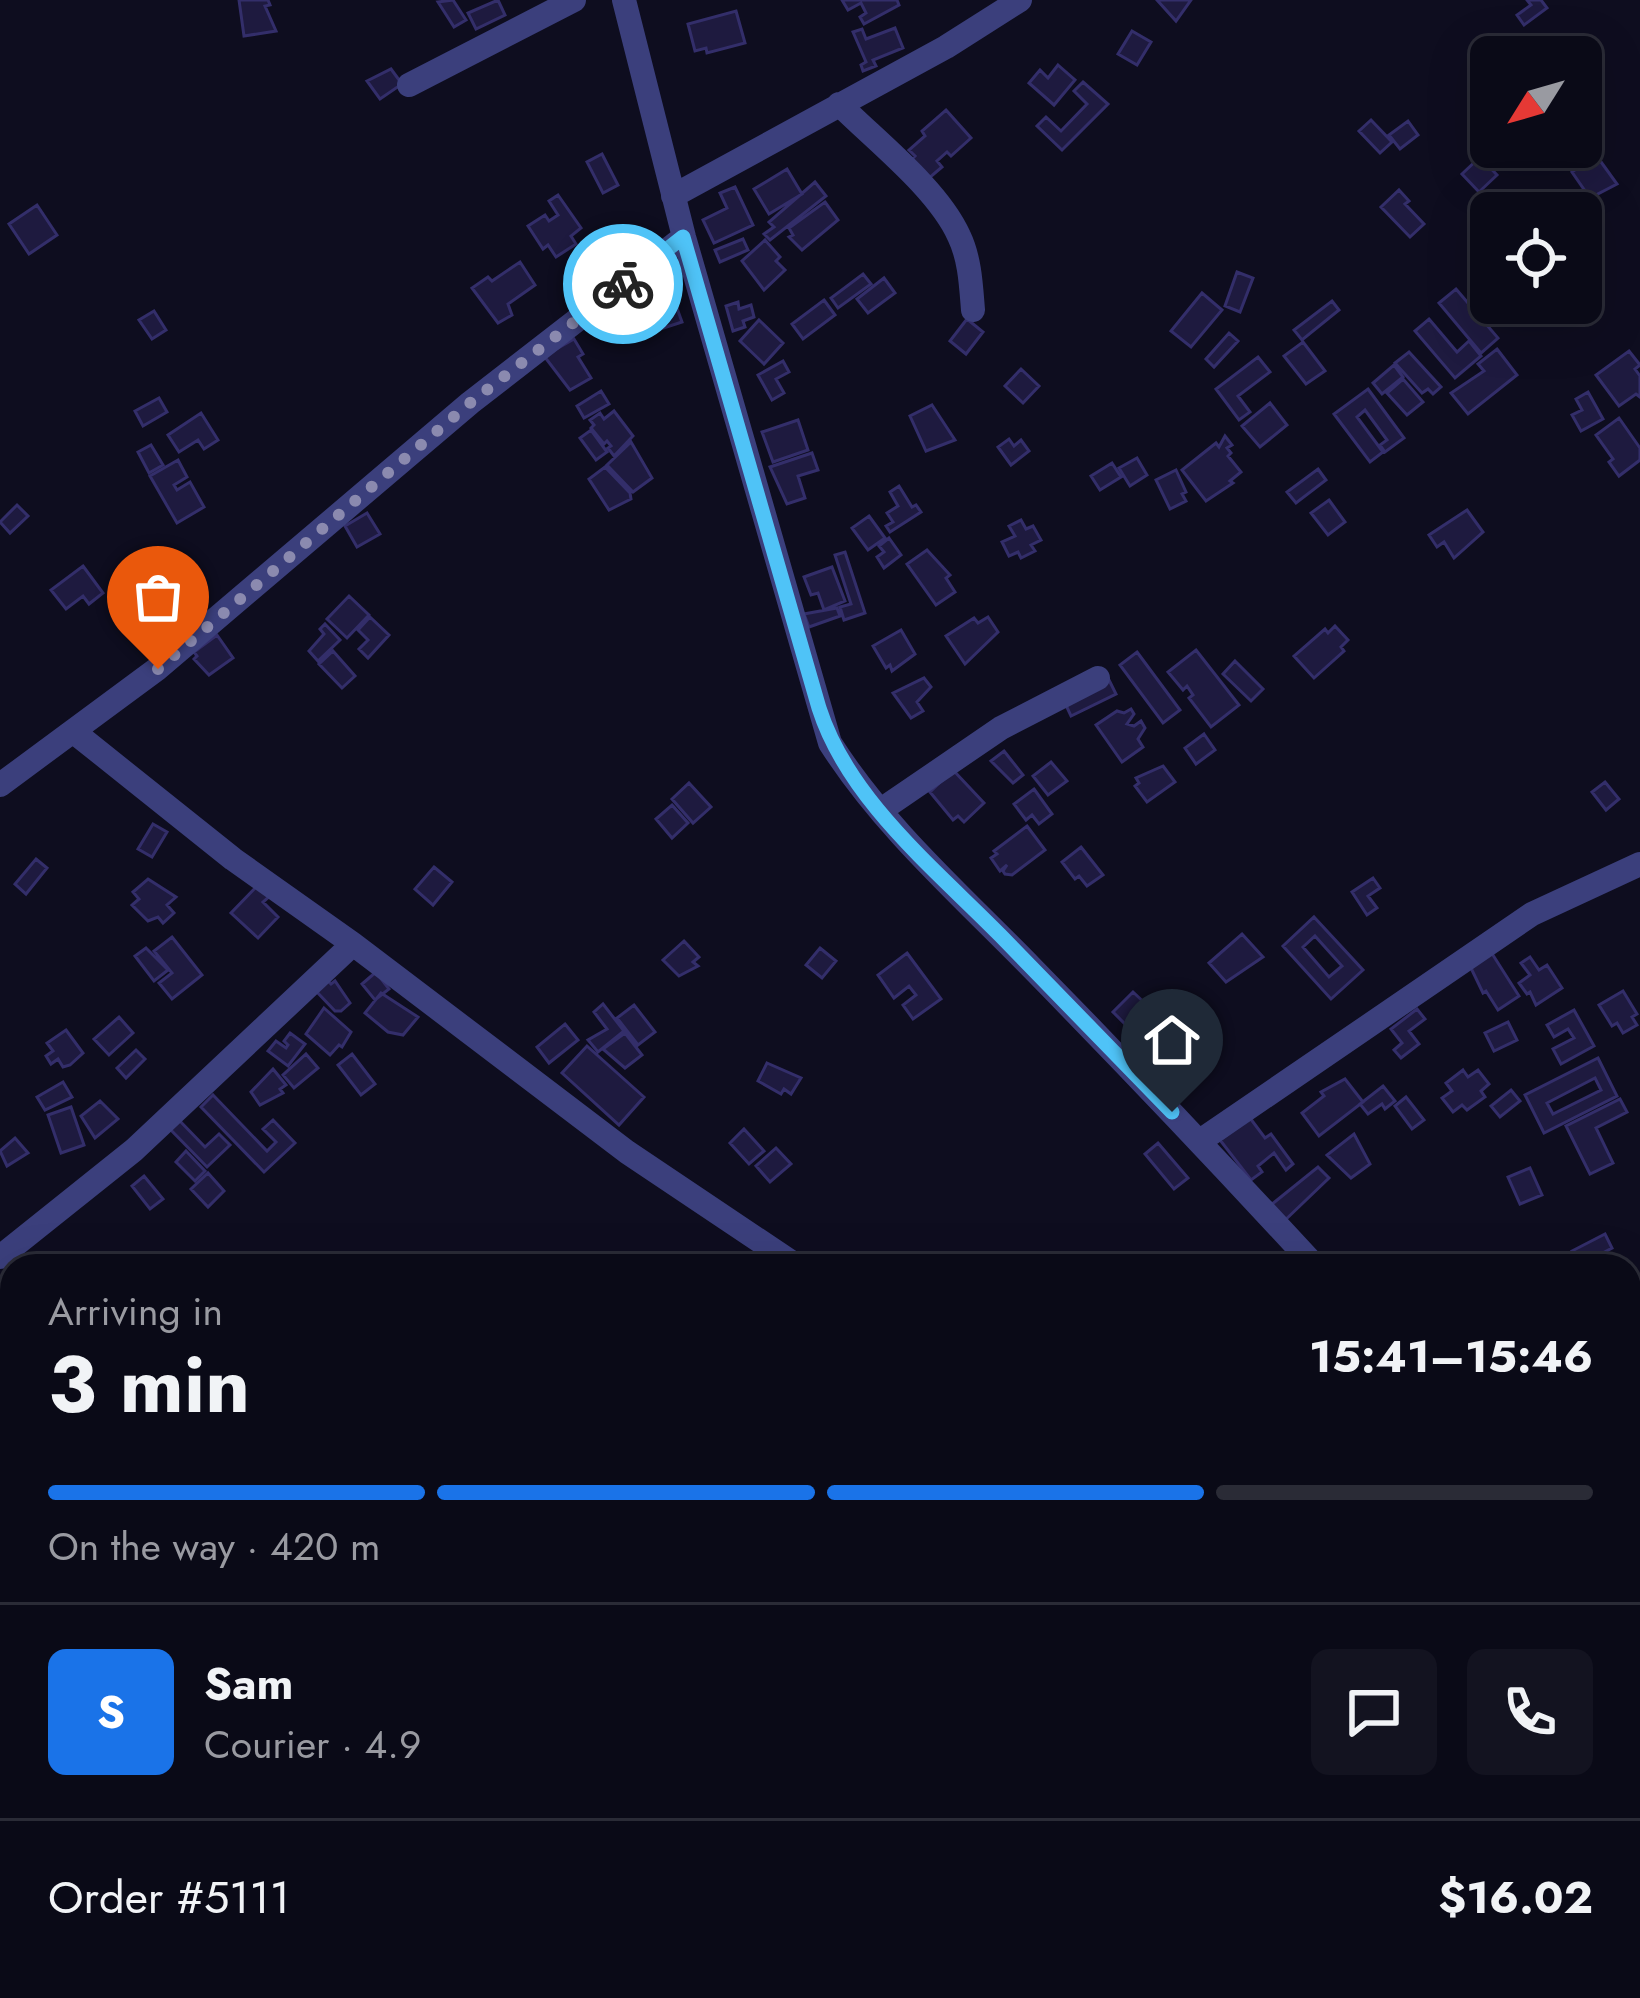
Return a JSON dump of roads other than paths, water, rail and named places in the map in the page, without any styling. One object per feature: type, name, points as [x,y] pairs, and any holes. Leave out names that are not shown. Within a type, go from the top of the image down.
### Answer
[{"type":"street","points":[[409,85],[574,0]]},
{"type":"street","points":[[624,0],[683,237],[830,743],[881,810],[1305,1254]]},
{"type":"street","points":[[673,196],[946,47],[1020,0]]},
{"type":"street","points":[[839,104],[943,209],[961,238],[974,310]]},
{"type":"street","points":[[0,785],[158,669],[470,403],[683,237]]},
{"type":"street","points":[[881,810],[1001,728],[1098,678]]},
{"type":"street","points":[[74,732],[233,859],[627,1152],[779,1254]]},
{"type":"street","points":[[1200,1142],[1532,914],[1640,864]]},
{"type":"street","points":[[4,1254],[134,1150],[353,944]]}]
